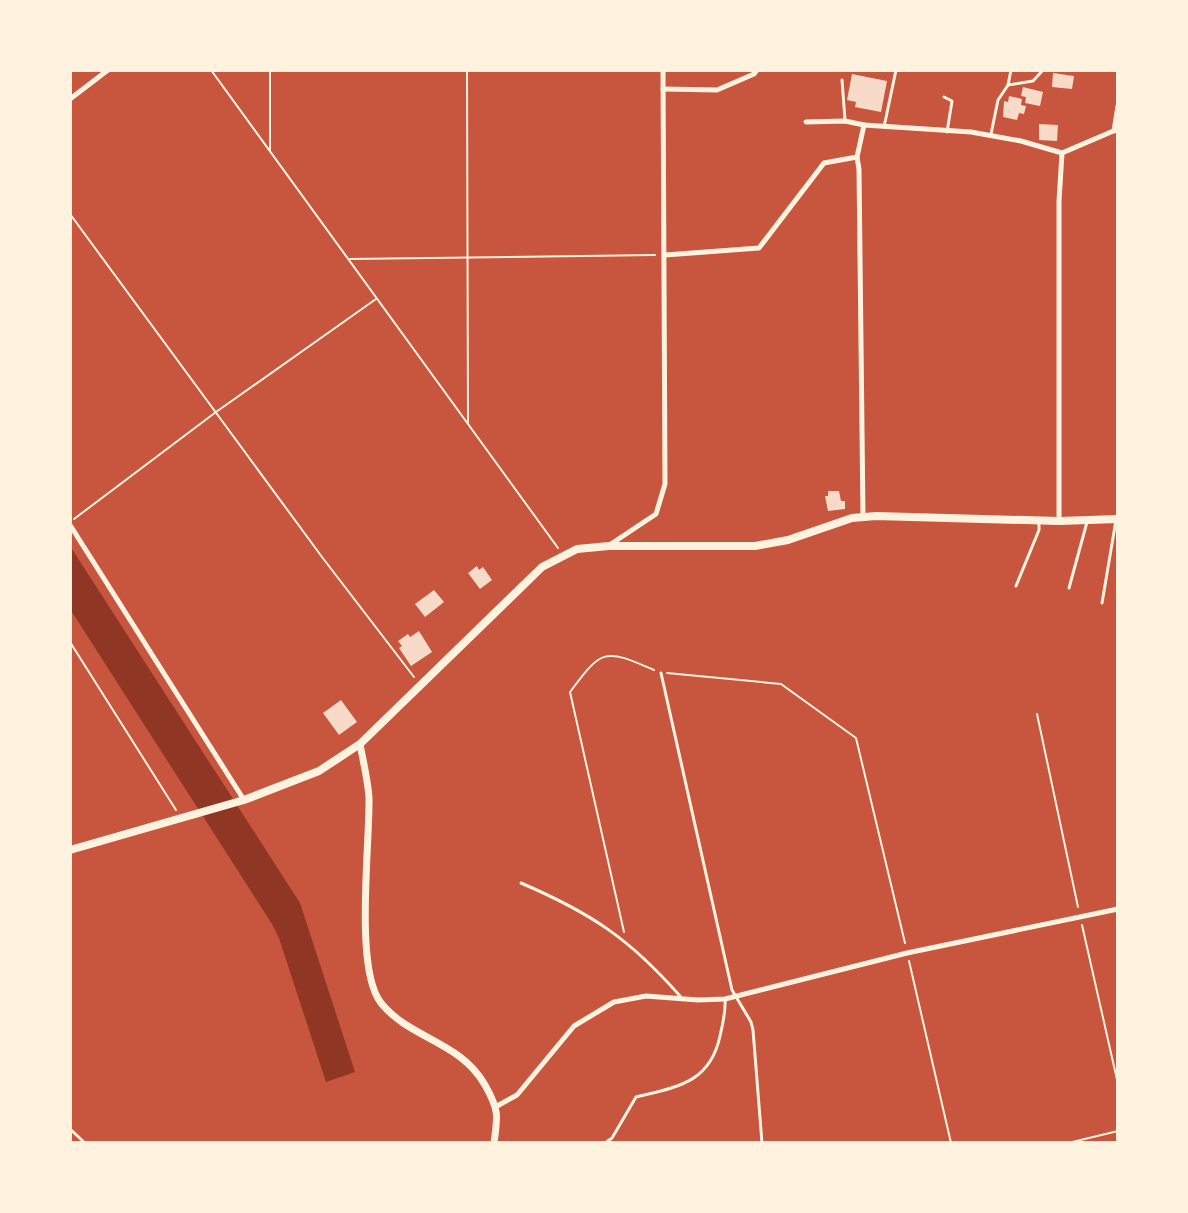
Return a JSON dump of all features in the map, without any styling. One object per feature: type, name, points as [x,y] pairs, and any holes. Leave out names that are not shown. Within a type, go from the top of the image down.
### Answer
[{"type":"main road","points":[[70,850],[244,800],[319,771],[360,744],[542,567],[577,549],[609,546],[755,546],[788,540],[834,523],[863,517],[1059,521],[1117,519]]},
{"type":"main road","points":[[360,744],[369,796],[366,911],[369,975],[380,1002],[404,1023],[468,1061],[497,1106],[494,1143]]},
{"type":"street","points":[[70,99],[108,70]]},
{"type":"street","points":[[609,546],[656,514],[665,484],[663,70]]},
{"type":"street","points":[[663,89],[717,90],[757,70]]},
{"type":"street","points":[[806,122],[845,121],[991,135],[1062,153],[1116,130],[1118,106]]},
{"type":"street","points":[[863,517],[857,157],[864,125]]},
{"type":"street","points":[[1059,521],[1059,201],[1062,153]]},
{"type":"street","points":[[665,255],[759,248],[824,163],[857,157]]},
{"type":"street","points":[[70,524],[244,800]]},
{"type":"street","points":[[497,1106],[517,1095],[574,1026],[614,1002],[646,996],[725,999],[907,953],[1118,909]]},
{"type":"lane","points":[[884,127],[896,70]]},
{"type":"lane","points":[[991,135],[998,100],[1008,85],[1011,70]]},
{"type":"lane","points":[[1008,85],[1033,81],[1043,70]]},
{"type":"lane","points":[[842,80],[845,121]]},
{"type":"lane","points":[[944,97],[952,101],[947,132]]},
{"type":"lane","points":[[1102,603],[1117,519]]},
{"type":"lane","points":[[1016,586],[1039,530],[1039,520]]},
{"type":"lane","points":[[1069,588],[1087,520]]},
{"type":"lane","points":[[661,673],[732,990],[753,1030],[762,1143]]},
{"type":"lane","points":[[521,883],[568,905],[626,940],[682,999]]},
{"type":"lane","points":[[605,1143],[612,1138],[636,1097],[689,1081],[711,1063],[722,1024],[725,999]]},
{"type":"lane","points":[[70,1129],[82,1142]]},
{"type":"path","points":[[211,70],[563,555]]},
{"type":"path","points":[[270,70],[270,151]]},
{"type":"path","points":[[467,70],[468,424]]},
{"type":"path","points":[[70,214],[401,662],[421,683]]},
{"type":"path","points":[[348,259],[665,255]]},
{"type":"path","points":[[70,524],[216,412],[376,298]]},
{"type":"path","points":[[70,642],[181,818]]},
{"type":"path","points":[[626,940],[570,692],[599,657],[610,654],[661,673],[781,684],[856,738],[861,753]]},
{"type":"path","points":[[1037,714],[1118,1084]]},
{"type":"path","points":[[1068,1143],[1118,1131]]},
{"type":"shaded area","points":[[70,546],[300,903],[355,1072],[326,1082],[272,924],[70,609]]},
{"type":"building","points":[[1053,73],[1074,76],[1072,89],[1052,87]]},
{"type":"building","points":[[852,74],[887,81],[881,112],[855,107],[856,102],[847,100]]},
{"type":"building","points":[[1023,87],[1043,92],[1040,106],[1025,103],[1026,97],[1021,96]]},
{"type":"building","points":[[1009,96],[1022,99],[1021,105],[1026,106],[1024,114],[1019,113],[1017,120],[1003,117],[1004,101],[1008,102]]},
{"type":"building","points":[[1039,124],[1058,125],[1057,141],[1039,140]]},
{"type":"building","points":[[828,491],[839,491],[841,501],[845,501],[845,509],[828,511],[825,496],[828,496]]},
{"type":"building","points":[[477,566],[479,570],[483,567],[492,580],[480,589],[468,573]]},
{"type":"building","points":[[434,590],[444,602],[425,617],[415,604]]},
{"type":"building","points":[[419,631],[432,652],[411,666],[398,641]]},
{"type":"building","points":[[341,700],[357,722],[339,735],[323,713]]}]
